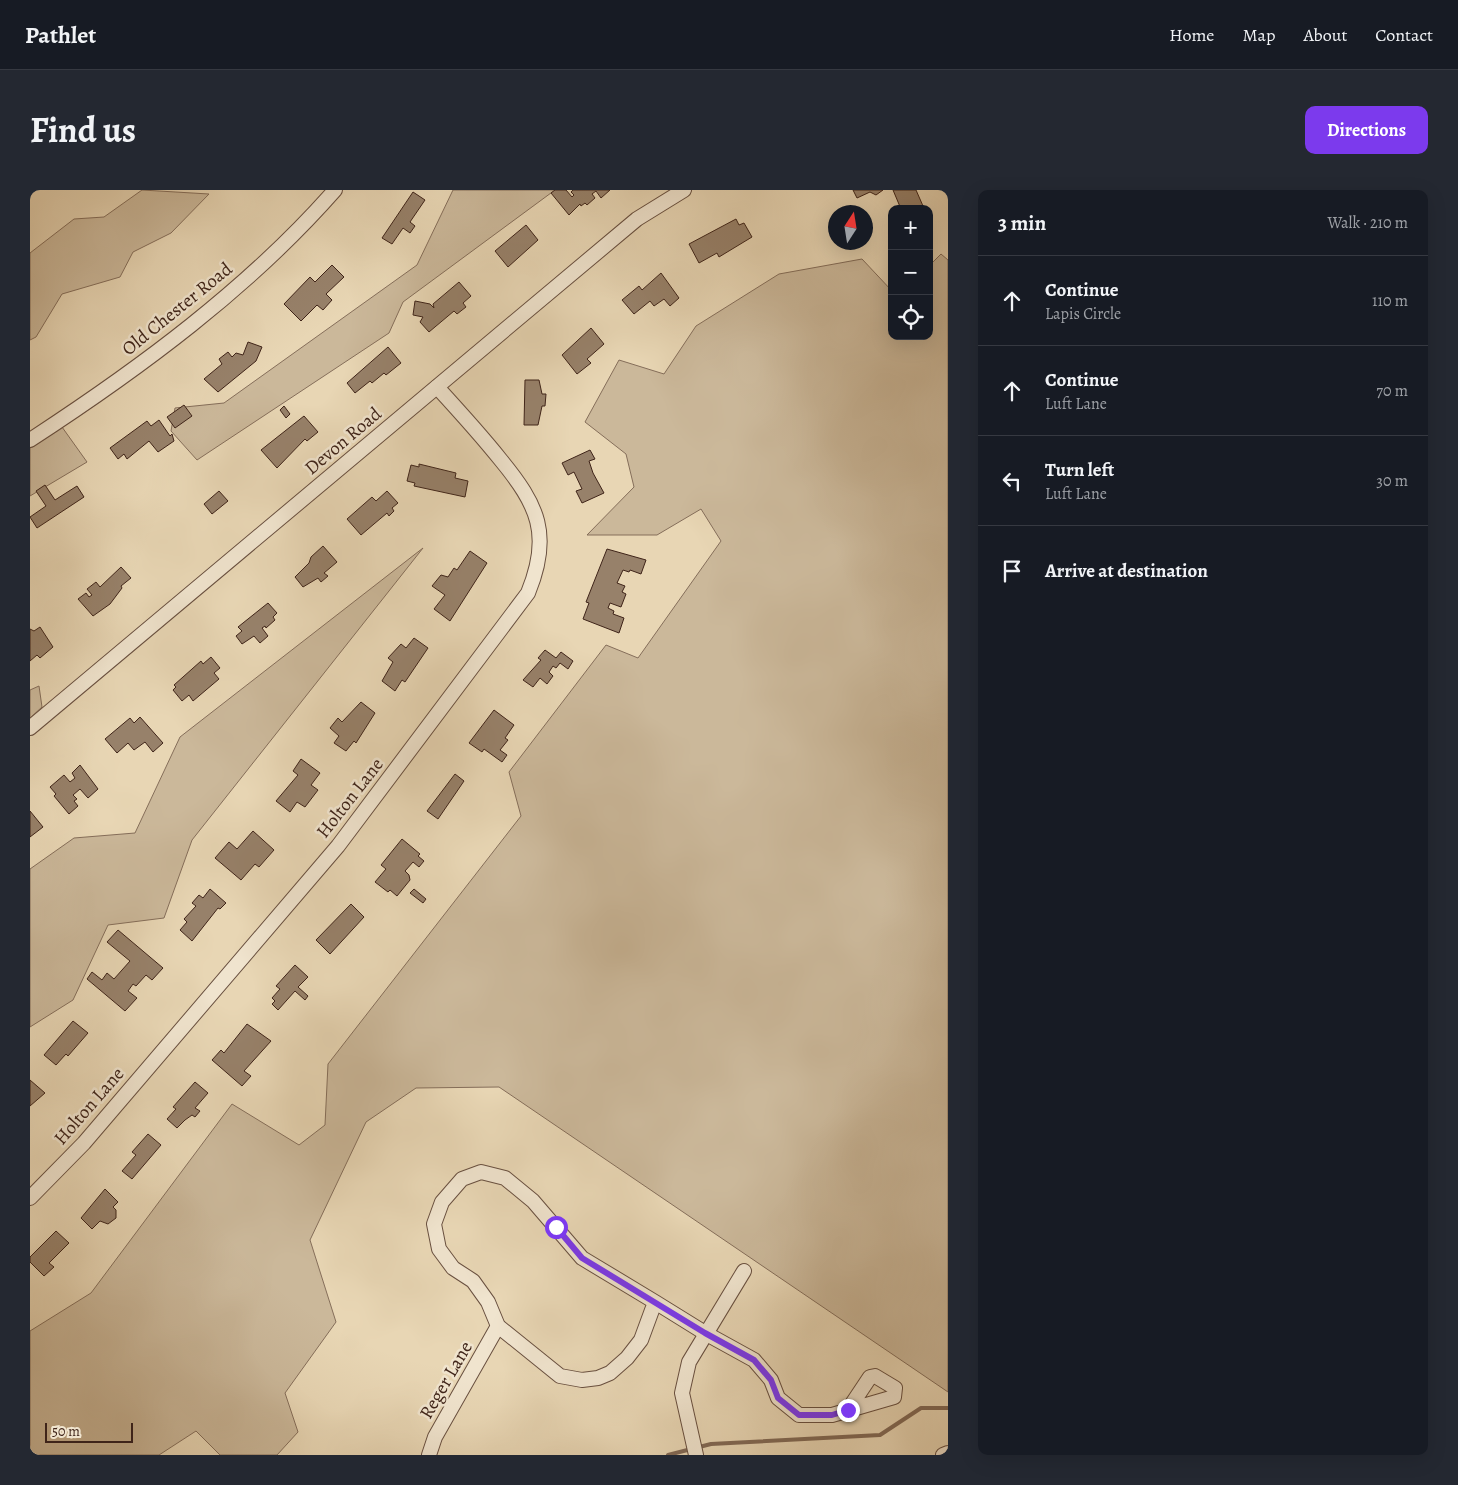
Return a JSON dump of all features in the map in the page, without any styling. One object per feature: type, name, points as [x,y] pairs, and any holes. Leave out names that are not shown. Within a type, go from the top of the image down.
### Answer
[{"type":"street","name":"Old Chester Road","points":[[30,440],[116,382],[178,336],[288,239],[335,190]]},
{"type":"street","name":"Devon Road","points":[[30,728],[637,219],[684,190]]},
{"type":"street","name":"Holton Lane","points":[[30,1198],[84,1143],[338,846],[528,592],[539,560],[540,547],[537,524],[529,498],[512,473],[437,387]]},
{"type":"street","points":[[655,1302],[641,1340],[627,1358],[610,1373],[598,1378],[582,1380],[560,1376],[498,1326],[488,1302],[473,1281],[454,1268],[440,1249],[434,1224],[442,1202],[462,1179],[481,1172],[505,1178],[533,1201],[582,1258],[655,1302],[705,1333],[754,1360],[771,1380],[778,1398],[799,1415],[832,1415],[848,1410]]},
{"type":"street","points":[[696,1455],[682,1393],[689,1362],[744,1271]]},
{"type":"street","name":"Reger Lane","points":[[429,1455],[435,1437],[498,1326]]},
{"type":"street","points":[[943,1455],[948,1453]]},
{"type":"shaded area","points":[[142,190],[209,194],[171,233],[133,252],[120,277],[62,294],[36,337],[30,340],[30,253],[74,219],[104,217]]},
{"type":"shaded area","points":[[453,190],[555,190],[403,302],[389,333],[197,460],[171,431],[175,408],[224,403],[417,265]]},
{"type":"shaded area","points":[[941,254],[948,260],[948,1392],[499,1087],[416,1088],[366,1122],[310,1240],[336,1322],[285,1393],[298,1432],[277,1455],[220,1455],[196,1431],[159,1455],[30,1455],[30,1331],[91,1293],[232,1104],[299,1145],[325,1125],[328,1064],[521,816],[509,772],[606,645],[638,658],[721,541],[701,509],[657,535],[587,535],[634,487],[626,454],[585,422],[619,360],[664,374],[696,326],[779,274],[862,259],[888,287],[888,340],[933,340],[933,262]]},
{"type":"shaded area","points":[[62,427],[87,462],[30,496],[30,448]]},
{"type":"shaded area","points":[[423,548],[192,840],[164,918],[108,925],[73,1000],[30,1027],[30,869],[74,838],[135,833],[180,737]]},
{"type":"shaded area","points":[[39,686],[42,707],[30,718],[30,690]]},
{"type":"building","points":[[555,190],[566,190],[572,197],[574,195],[571,192],[573,190],[610,190],[601,198],[596,191],[592,194],[595,198],[587,205],[585,203],[581,206],[580,204],[569,215],[551,193]]},
{"type":"building","points":[[853,190],[883,190],[876,195],[870,192],[857,198]]},
{"type":"building","points":[[893,190],[916,190],[923,205],[899,205]]},
{"type":"building","points":[[413,192],[425,200],[410,222],[415,226],[410,233],[403,228],[392,244],[382,238]]},
{"type":"building","points":[[736,219],[739,225],[744,223],[752,237],[719,257],[717,253],[699,263],[689,244]]},
{"type":"building","points":[[526,225],[538,240],[508,267],[495,251]]},
{"type":"building","points":[[332,265],[344,277],[326,294],[332,300],[323,310],[317,305],[301,321],[284,304],[310,277],[315,282]]},
{"type":"building","points":[[661,273],[679,298],[670,306],[664,299],[654,306],[650,301],[634,314],[622,300],[639,286],[642,290]]},
{"type":"building","points":[[459,282],[471,296],[463,303],[466,307],[457,314],[454,311],[429,332],[420,322],[423,317],[413,315],[415,301],[430,304],[434,308],[433,304]]},
{"type":"building","points":[[591,328],[604,344],[587,359],[591,363],[577,374],[562,355]]},
{"type":"building","points":[[248,342],[262,347],[256,361],[218,392],[204,379],[222,364],[219,359],[228,352],[232,357],[236,353],[243,355]]},
{"type":"building","points":[[388,347],[401,363],[386,375],[384,373],[372,383],[370,381],[355,393],[347,383]]},
{"type":"building","points":[[525,380],[539,380],[542,394],[546,394],[545,406],[542,406],[538,425],[524,425]]},
{"type":"building","points":[[184,405],[192,416],[175,428],[167,417]]},
{"type":"building","points":[[284,406],[290,414],[286,418],[280,410]]},
{"type":"building","points":[[304,416],[318,432],[307,441],[305,439],[277,468],[261,450]]},
{"type":"building","points":[[159,420],[170,436],[172,434],[174,441],[158,452],[149,441],[127,459],[124,454],[118,459],[110,448],[147,421],[151,426]]},
{"type":"building","points":[[590,450],[595,459],[589,461],[604,493],[582,503],[576,491],[582,489],[574,472],[568,475],[562,463]]},
{"type":"building","points":[[419,464],[456,473],[455,478],[468,481],[465,497],[414,486],[415,483],[407,481],[411,465],[419,467]]},
{"type":"building","points":[[45,485],[55,500],[77,486],[84,497],[37,528],[30,517],[46,506],[36,491]]},
{"type":"building","points":[[219,491],[228,501],[212,514],[204,504]]},
{"type":"building","points":[[387,491],[398,503],[392,508],[394,511],[389,516],[387,513],[361,535],[347,519],[372,497],[376,501]]},
{"type":"building","points":[[323,546],[337,562],[324,573],[328,576],[321,582],[318,578],[303,587],[295,577],[309,563],[311,557]]},
{"type":"building","points":[[607,549],[646,560],[641,574],[630,570],[629,572],[623,570],[617,583],[625,586],[622,592],[626,594],[621,607],[610,603],[608,608],[614,611],[613,614],[624,618],[619,633],[583,619],[589,603],[586,602]]},
{"type":"building","points":[[470,551],[487,563],[450,621],[434,609],[445,595],[432,586],[441,575],[448,577],[454,568],[457,570]]},
{"type":"building","points":[[121,567],[131,578],[121,586],[122,588],[110,604],[93,616],[78,599],[86,593],[89,597],[92,595],[87,589],[96,582],[100,587]]},
{"type":"building","points":[[268,603],[277,613],[273,617],[275,620],[266,628],[265,626],[262,628],[268,636],[260,643],[254,636],[242,644],[236,636],[242,631],[238,627]]},
{"type":"building","points":[[40,627],[53,647],[40,658],[37,655],[30,661],[30,629],[34,631]]},
{"type":"building","points":[[414,638],[428,648],[405,682],[402,680],[395,691],[382,681],[393,662],[388,658],[401,644],[406,648]]},
{"type":"building","points":[[545,650],[556,658],[561,652],[573,661],[568,669],[560,663],[556,668],[553,666],[549,672],[553,676],[547,684],[540,678],[533,687],[523,680],[541,660],[538,658]]},
{"type":"building","points":[[211,657],[220,668],[214,673],[219,679],[193,701],[189,695],[182,701],[173,690],[176,687],[174,685],[201,661],[203,664]]},
{"type":"building","points":[[361,702],[375,713],[356,743],[354,741],[346,751],[334,743],[339,736],[330,728],[338,718],[342,722]]},
{"type":"building","points":[[494,710],[514,725],[505,738],[508,740],[500,750],[507,755],[502,762],[484,749],[482,752],[469,743]]},
{"type":"building","points":[[140,717],[163,743],[153,752],[145,742],[134,750],[128,743],[117,753],[105,739],[130,718],[134,723]]},
{"type":"building","points":[[301,759],[320,773],[311,785],[318,790],[305,807],[297,802],[290,812],[276,801],[298,775],[293,771]]},
{"type":"building","points":[[80,765],[98,789],[88,798],[80,789],[73,795],[77,799],[74,801],[78,806],[69,814],[54,796],[56,794],[50,787],[64,775],[70,782],[75,778],[72,773]]},
{"type":"building","points":[[455,774],[464,781],[438,819],[427,811]]},
{"type":"building","points":[[30,811],[43,827],[30,837]]},
{"type":"building","points":[[253,831],[274,850],[259,867],[255,864],[241,880],[215,858],[229,842],[237,849]]},
{"type":"building","points":[[402,839],[420,854],[418,856],[424,861],[419,867],[413,862],[405,871],[409,875],[410,880],[397,896],[375,882],[386,869],[381,865]]},
{"type":"building","points":[[210,889],[226,903],[220,909],[218,908],[192,941],[180,930],[187,922],[184,919],[196,906],[192,903],[199,895],[203,898]]},
{"type":"building","points":[[414,889],[426,899],[423,903],[410,893]]},
{"type":"building","points":[[351,904],[364,917],[330,954],[316,940]]},
{"type":"building","points":[[118,930],[163,968],[152,980],[146,975],[136,986],[133,984],[128,991],[137,998],[125,1011],[87,979],[92,972],[102,980],[107,973],[114,979],[130,961],[107,942]]},
{"type":"building","points":[[295,965],[308,977],[298,987],[308,996],[305,1000],[295,991],[278,1010],[272,1004],[275,1001],[272,998],[280,989],[276,986]]},
{"type":"building","points":[[73,1021],[88,1033],[68,1056],[66,1054],[56,1065],[44,1055]]},
{"type":"building","points":[[247,1024],[271,1041],[244,1071],[251,1076],[242,1086],[212,1060],[221,1050],[224,1053]]},
{"type":"building","points":[[30,1080],[45,1093],[30,1106]]},
{"type":"building","points":[[195,1082],[208,1093],[195,1108],[200,1111],[195,1117],[192,1115],[177,1128],[167,1119],[176,1109],[173,1107]]},
{"type":"building","points":[[148,1134],[161,1145],[132,1179],[122,1171],[136,1155],[132,1152]]},
{"type":"building","points":[[105,1189],[118,1202],[113,1207],[116,1210],[116,1218],[108,1224],[100,1221],[92,1229],[81,1218]]},
{"type":"building","points":[[56,1231],[69,1243],[49,1263],[54,1267],[44,1276],[30,1262],[30,1257]]},
{"type":"waterway","points":[[668,1455],[711,1444],[880,1435],[921,1408],[948,1408]]},
{"type":"route","points":[[556,1227],[582,1258],[705,1333],[754,1360],[771,1380],[778,1398],[799,1415],[832,1415],[848,1410]]}]
